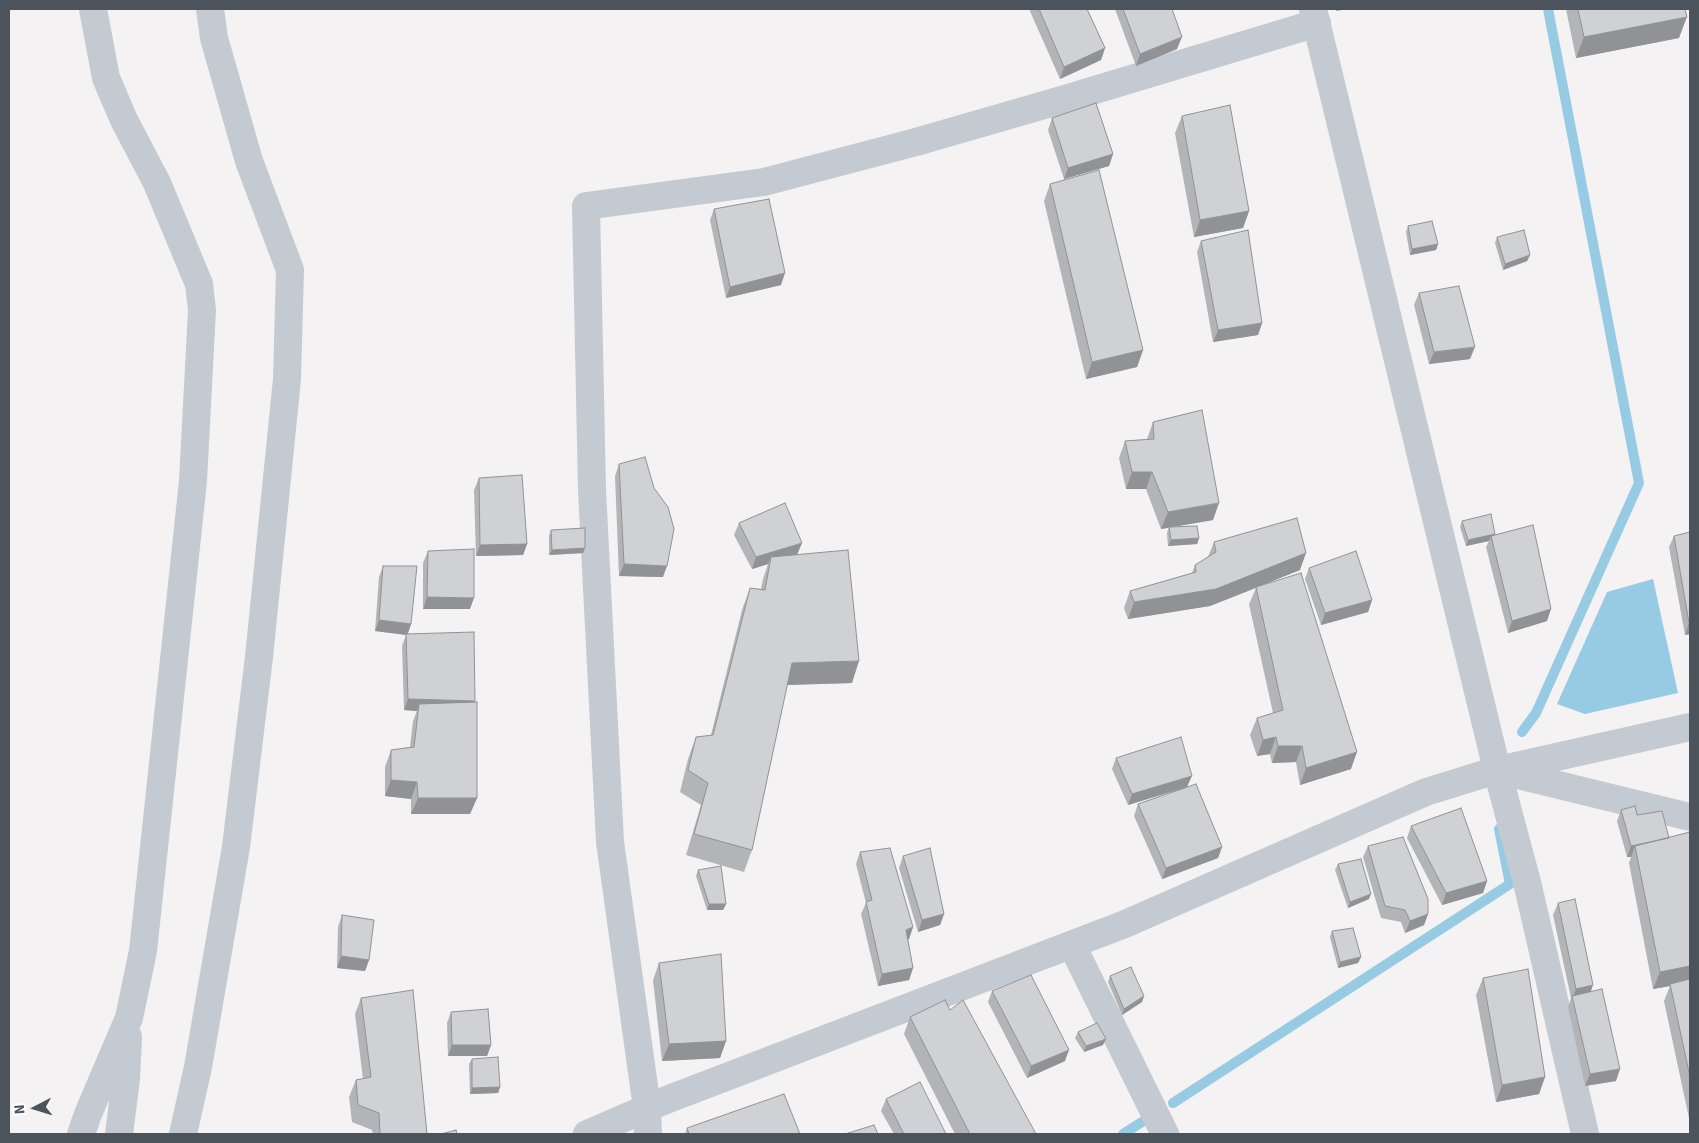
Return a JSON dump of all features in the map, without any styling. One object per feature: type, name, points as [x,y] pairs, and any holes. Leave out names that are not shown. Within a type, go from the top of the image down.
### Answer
[{"type":"street","points":[[93,9],[106,78],[124,120],[157,183],[186,258],[199,284],[202,310],[193,481],[143,951],[129,1018],[126,1079],[119,1134]]},
{"type":"street","points":[[183,1134],[198,1067],[236,847],[259,657],[287,380],[290,270],[249,161],[214,38],[210,9]]},
{"type":"street","points":[[648,1134],[654,1105],[610,842],[592,490],[586,206],[773,180],[1056,102],[1315,16],[1497,770],[1527,882],[1585,1134]]},
{"type":"street","points":[[587,1134],[654,1105],[1125,924],[1426,792],[1497,770],[1690,727]]},
{"type":"street","points":[[1497,770],[1690,817]]},
{"type":"street","points":[[1072,945],[1165,1134]]},
{"type":"street","points":[[81,1134],[129,1018]]},
{"type":"water","points":[[1653,579],[1678,693],[1585,714],[1557,704],[1607,592]]},
{"type":"building","points":[[1039,9],[1087,9],[1105,48],[1064,67]]},
{"type":"building","points":[[1123,9],[1172,9],[1182,37],[1140,54]]},
{"type":"building","points":[[1578,9],[1685,9],[1687,17],[1584,37]]},
{"type":"building","points":[[1096,103],[1113,154],[1068,168],[1052,118]]},
{"type":"building","points":[[1230,105],[1249,211],[1200,220],[1182,116]]},
{"type":"building","points":[[1099,170],[1143,350],[1092,362],[1050,184]]},
{"type":"building","points":[[769,199],[785,273],[730,287],[714,209]]},
{"type":"building","points":[[1432,221],[1438,244],[1412,249],[1408,226]]},
{"type":"building","points":[[1248,230],[1262,323],[1218,330],[1201,241]]},
{"type":"building","points":[[1524,230],[1530,255],[1505,264],[1497,237]]},
{"type":"building","points":[[1459,286],[1475,347],[1434,352],[1419,293]]},
{"type":"building","points":[[1202,410],[1219,503],[1168,512],[1152,472],[1132,472],[1125,441],[1154,439],[1153,422]]},
{"type":"building","points":[[645,457],[654,488],[668,507],[674,529],[667,566],[624,564],[619,464]]},
{"type":"building","points":[[522,475],[527,544],[480,545],[479,478]]},
{"type":"building","points":[[785,503],[802,543],[756,557],[739,523]]},
{"type":"building","points":[[1491,514],[1495,534],[1468,540],[1462,521]]},
{"type":"building","points":[[1297,518],[1306,553],[1216,589],[1134,602],[1130,591],[1196,572],[1195,565],[1216,552],[1214,542]]},
{"type":"building","points":[[1533,525],[1551,609],[1512,621],[1491,536]]},
{"type":"building","points":[[1197,526],[1199,538],[1171,540],[1169,527]]},
{"type":"building","points":[[585,528],[585,548],[552,550],[551,530]]},
{"type":"building","points":[[1690,532],[1690,623],[1689,623],[1674,536]]},
{"type":"building","points":[[474,549],[474,598],[427,597],[428,551]]},
{"type":"building","points":[[848,550],[859,661],[792,663],[752,850],[694,834],[708,783],[688,770],[696,737],[713,735],[750,588],[765,590],[771,557]]},
{"type":"building","points":[[1356,551],[1372,600],[1325,613],[1309,568]]},
{"type":"building","points":[[383,566],[417,566],[411,624],[379,620]]},
{"type":"building","points":[[1301,573],[1357,752],[1306,768],[1302,746],[1278,746],[1276,737],[1263,740],[1257,718],[1283,710],[1256,587]]},
{"type":"building","points":[[474,632],[475,701],[408,699],[406,634]]},
{"type":"building","points":[[477,702],[477,798],[418,798],[417,782],[391,780],[391,750],[414,747],[419,704]]},
{"type":"building","points":[[1181,737],[1192,776],[1132,794],[1116,758]]},
{"type":"building","points":[[1196,784],[1222,847],[1166,868],[1138,804]]},
{"type":"building","points":[[1635,806],[1637,815],[1662,811],[1669,838],[1631,846],[1621,810]]},
{"type":"building","points":[[1461,808],[1487,881],[1446,893],[1411,826]]},
{"type":"building","points":[[1690,832],[1690,966],[1660,972],[1635,846]]},
{"type":"building","points":[[1403,837],[1428,899],[1428,914],[1410,921],[1405,910],[1385,906],[1368,846]]},
{"type":"building","points":[[890,848],[913,927],[906,930],[913,968],[882,974],[866,902],[872,900],[860,852]]},
{"type":"building","points":[[930,848],[944,914],[922,920],[903,856]]},
{"type":"building","points":[[1361,859],[1371,894],[1350,902],[1338,864]]},
{"type":"building","points":[[721,866],[726,904],[709,904],[698,870]]},
{"type":"building","points":[[1575,899],[1593,985],[1576,989],[1558,903]]},
{"type":"building","points":[[342,915],[374,920],[369,960],[341,956]]},
{"type":"building","points":[[1353,928],[1361,957],[1340,962],[1332,931]]},
{"type":"building","points":[[721,954],[726,1041],[669,1044],[659,963]]},
{"type":"building","points":[[1131,967],[1144,996],[1124,1009],[1110,976]]},
{"type":"building","points":[[1528,969],[1545,1077],[1502,1085],[1483,978]]},
{"type":"building","points":[[1031,975],[1069,1050],[1031,1066],[992,991]]},
{"type":"building","points":[[1690,979],[1690,1077],[1670,984]]},
{"type":"building","points":[[1602,989],[1620,1069],[1590,1074],[1572,996]]},
{"type":"building","points":[[413,990],[427,1134],[380,1134],[379,1113],[358,1105],[356,1080],[371,1077],[361,998]]},
{"type":"building","points":[[945,1000],[950,1010],[963,1000],[1036,1134],[970,1134],[910,1017]]},
{"type":"building","points":[[488,1009],[491,1045],[452,1045],[451,1012]]},
{"type":"building","points":[[1097,1023],[1106,1039],[1086,1046],[1078,1032]]},
{"type":"building","points":[[498,1057],[500,1087],[472,1088],[472,1059]]},
{"type":"building","points":[[920,1082],[946,1134],[904,1134],[886,1099]]},
{"type":"building","points":[[784,1094],[800,1134],[689,1134],[687,1128]]},
{"type":"building","points":[[874,1125],[878,1134],[845,1134]]},
{"type":"building","points":[[456,1130],[457,1134],[441,1134]]},
{"type":"waterway","points":[[1522,732],[1536,713],[1639,483],[1548,9]]},
{"type":"waterway","points":[[1173,1103],[1510,884],[1499,829]]},
{"type":"waterway","points":[[1123,1134],[1142,1122]]}]
